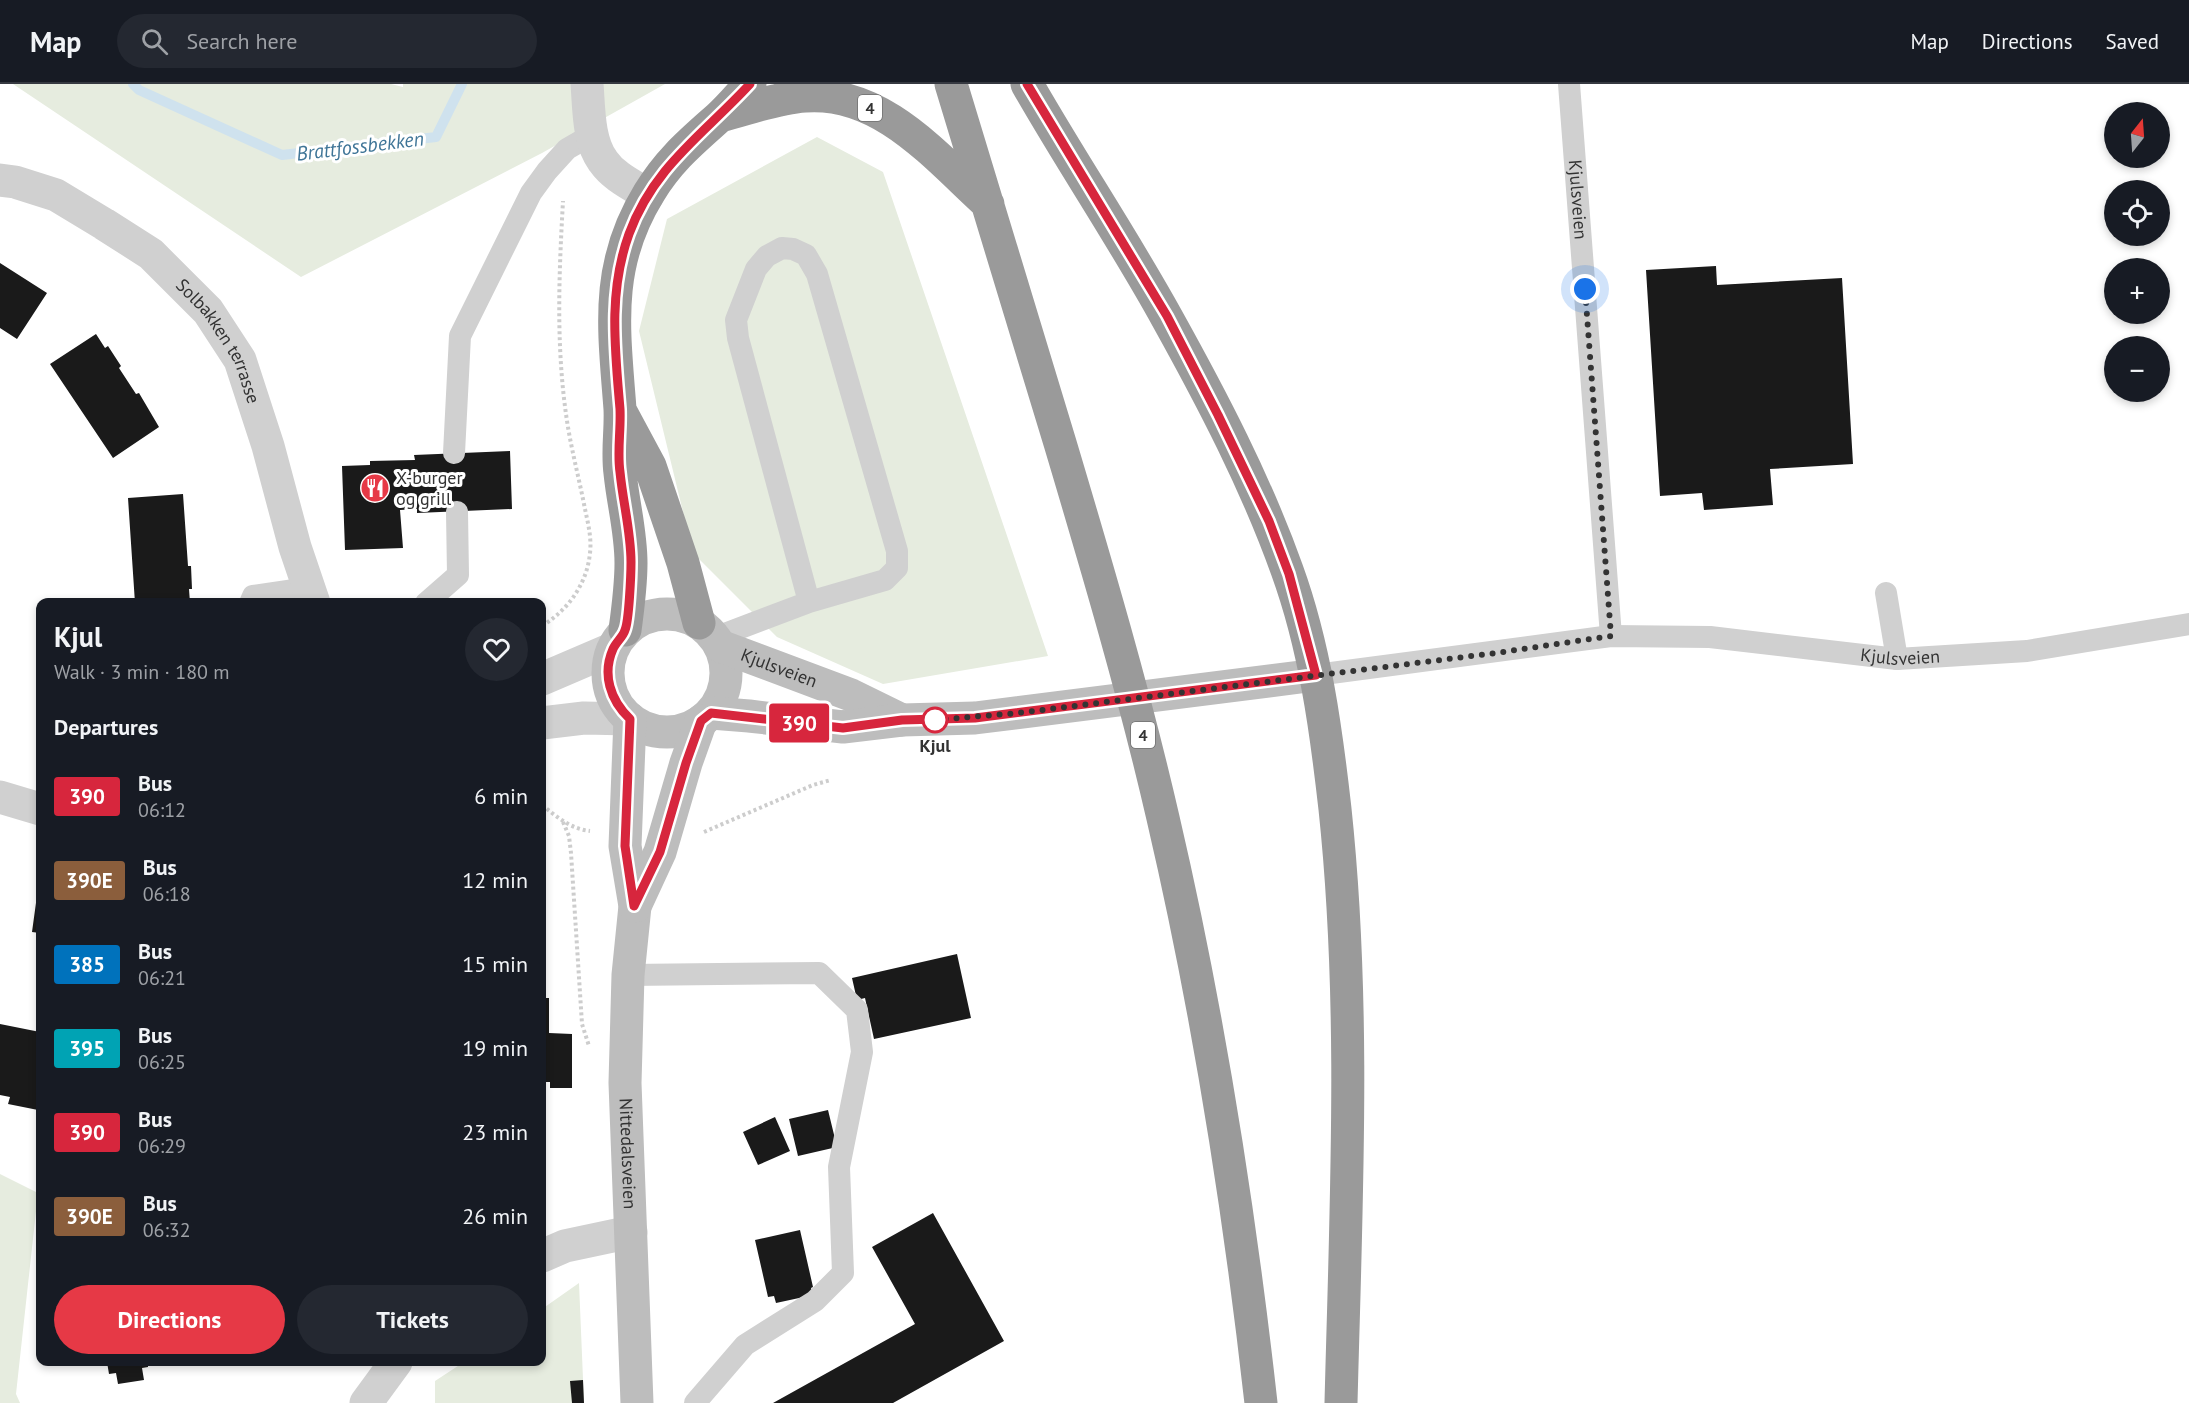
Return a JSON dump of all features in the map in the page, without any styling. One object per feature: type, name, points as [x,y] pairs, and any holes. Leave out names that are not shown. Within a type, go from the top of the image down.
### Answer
[{"type":"highway","name":"4","points":[[619,640],[631,563],[627,513],[619,471],[620,411],[614,346],[616,288],[623,252],[630,231],[648,195],[676,155],[720,116],[750,84]]},
{"type":"highway","name":"4","points":[[951,84],[1123,660],[1163,816],[1210,1047],[1230,1168],[1261,1403]]},
{"type":"highway","points":[[1027,84],[1167,316],[1218,415],[1269,521],[1285,563],[1316,675],[1328,750],[1346,938],[1349,1110],[1341,1403]]},
{"type":"highway","name":"4","points":[[720,116],[780,100],[806,96],[834,97],[858,103],[887,116],[908,131],[989,205]]},
{"type":"highway","name":"4","points":[[620,411],[650,466],[711,636]]},
{"type":"main road","points":[[661,613],[681,615],[711,636],[725,660],[726,674],[719,701],[706,717],[688,728],[673,732],[657,731],[643,727],[630,719],[614,700],[608,684],[608,666],[619,640],[642,619],[661,613]]},
{"type":"main road","name":"Kjulsveien","points":[[711,636],[851,695],[902,720]]},
{"type":"main road","name":"Kjulsveien","points":[[706,717],[843,728],[902,720],[975,718],[1316,675]]},
{"type":"main road","name":"Nittedalsveien","points":[[634,906],[660,852],[686,763],[706,717]]},
{"type":"main road","name":"Nittedalsveien","points":[[630,719],[625,846],[634,906],[628,975],[625,1083],[637,1403]]},
{"type":"street","points":[[587,84],[589,109],[580,142],[596,149],[603,162],[618,176],[648,195]]},
{"type":"street","name":"Solbakken terrasse","points":[[0,180],[15,182],[56,195],[104,224],[151,254],[208,311],[240,360],[268,446],[311,596]]},
{"type":"street","points":[[546,677],[619,640]]},
{"type":"street","points":[[546,723],[584,718],[630,719]]},
{"type":"street","points":[[0,797],[36,808]]},
{"type":"street","points":[[546,1254],[565,1246],[631,1232]]},
{"type":"street","points":[[373,1400],[394,1366]]},
{"type":"lane","name":"Kjulsveien","points":[[1569,84],[1611,636]]},
{"type":"lane","points":[[453,453],[460,336],[531,193],[547,171],[580,142]]},
{"type":"lane","points":[[711,636],[809,602],[885,580],[897,568],[897,551],[817,274],[806,255],[793,249],[782,248],[767,256],[756,269],[736,320],[738,338],[809,602]]},
{"type":"lane","points":[[432,598],[458,575],[457,512]]},
{"type":"lane","points":[[1886,593],[1897,659]]},
{"type":"lane","points":[[252,598],[253,596],[311,596]]},
{"type":"lane","name":"Kjulsveien","points":[[1316,675],[1611,636],[1710,637],[1897,659],[2027,651],[2189,624]]},
{"type":"lane","points":[[628,975],[819,973],[856,1010],[862,1052],[839,1167],[843,1273],[815,1301],[746,1345],[695,1403]]},
{"type":"path","points":[[546,623],[568,605],[587,570],[590,552],[590,531],[567,422],[559,338],[558,295],[580,142]]},
{"type":"path","points":[[695,833],[724,824],[813,785],[831,780]]},
{"type":"path","points":[[546,808],[563,822],[584,830],[594,831]]},
{"type":"path","points":[[563,822],[569,836],[571,853],[582,1024],[588,1044],[601,1069],[625,1083]]},
{"type":"shaded area","points":[[13,84],[391,84],[403,87],[403,84],[665,84],[542,153],[301,277]]},
{"type":"shaded area","points":[[817,137],[883,172],[1048,656],[883,684],[777,637],[693,553],[639,331],[667,219]]},
{"type":"shaded area","points":[[0,1174],[36,1192],[36,1211],[16,1394],[20,1403],[0,1403]]},
{"type":"shaded area","points":[[579,1283],[584,1403],[435,1403],[435,1381],[458,1366],[546,1366],[546,1306]]},
{"type":"building","points":[[0,263],[47,293],[17,339],[0,328]]},
{"type":"building","points":[[1716,266],[1717,285],[1842,278],[1853,464],[1770,469],[1773,505],[1704,510],[1702,493],[1660,496],[1646,270]]},
{"type":"building","points":[[96,334],[105,348],[108,346],[121,366],[119,368],[136,394],[139,393],[159,427],[113,458],[50,364]]},
{"type":"building","points":[[510,451],[512,509],[417,513],[417,509],[400,510],[403,548],[345,550],[342,466],[370,465],[370,461],[415,460],[414,455]]},
{"type":"building","points":[[183,494],[188,566],[191,566],[192,589],[189,589],[190,598],[135,598],[128,498]]},
{"type":"building","points":[[36,903],[36,932],[32,932]]},
{"type":"building","points":[[957,954],[971,1018],[874,1039],[865,998],[857,1000],[852,978]]},
{"type":"building","points":[[546,998],[549,998],[549,1033],[572,1034],[572,1088],[550,1088],[550,1082],[546,1082]]},
{"type":"building","points":[[0,1024],[36,1031],[36,1110],[8,1104],[10,1097],[0,1095]]},
{"type":"building","points":[[828,1110],[837,1147],[798,1156],[789,1119]]},
{"type":"building","points":[[775,1117],[790,1151],[758,1165],[743,1132]]},
{"type":"building","points":[[933,1213],[1004,1341],[893,1403],[773,1403],[915,1324],[872,1247]]},
{"type":"building","points":[[800,1230],[813,1295],[776,1303],[774,1296],[768,1297],[755,1240]]},
{"type":"building","points":[[108,1366],[148,1366],[142,1368],[144,1380],[118,1384],[116,1373],[109,1374]]},
{"type":"building","points":[[583,1380],[584,1403],[572,1403],[570,1381]]},
{"type":"waterway","name":"Brattfossbekken","points":[[133,84],[139,90],[282,155],[436,137],[462,84]]},
{"type":"bus line","name":"390","points":[[750,84],[720,116],[676,155],[648,195],[630,231],[616,288],[613,324],[620,411],[619,471],[627,513],[631,563],[625,630],[612,649],[608,666],[608,684],[614,700],[630,719],[625,846],[634,906],[660,852],[701,721],[711,713],[843,728],[902,720],[975,718],[1316,675],[1289,574],[1269,521],[1218,415],[1167,316],[1027,84]]},
{"type":"place","name":"X-burger og grill","points":[[375,488]]},
{"type":"place","name":"Kjul","points":[[935,720]]},
{"type":"route","points":[[935,720],[1018,713],[1496,653],[1611,636],[1585,289]]}]
